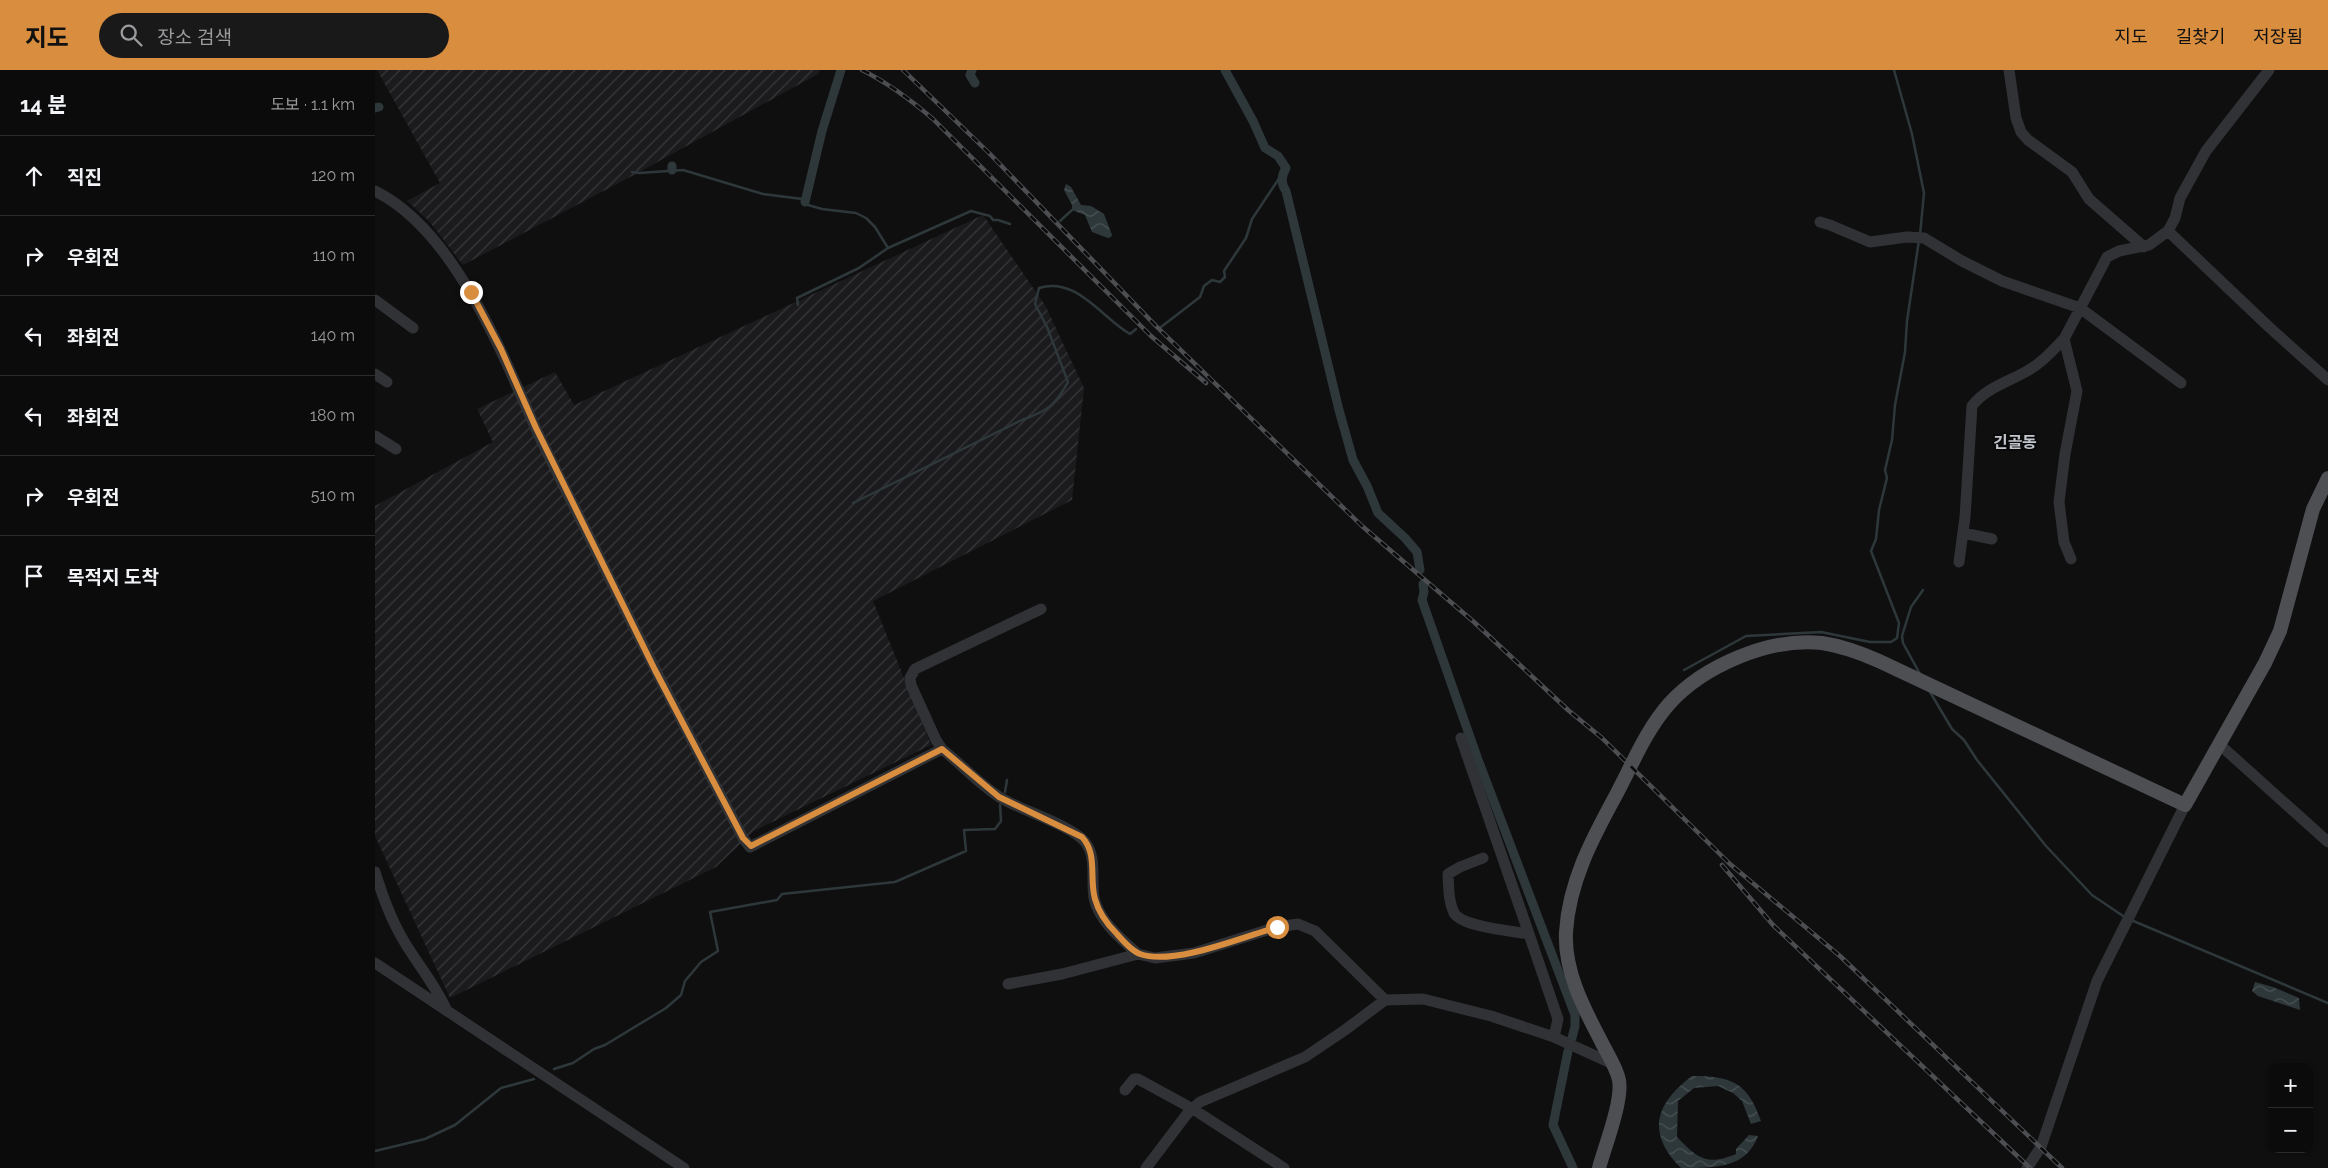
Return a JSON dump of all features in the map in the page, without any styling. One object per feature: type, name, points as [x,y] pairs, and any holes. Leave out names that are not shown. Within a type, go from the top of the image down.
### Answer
[{"type":"main road","points":[[1599,1168],[1618,1102],[1619,1081],[1613,1064],[1578,996],[1571,974],[1566,934],[1574,884],[1596,831],[1655,722],[1668,705],[1686,687],[1702,675],[1734,660],[1779,645],[1809,642],[1837,646],[1859,652],[2185,805],[2280,631],[2313,509],[2328,478]]},
{"type":"street","points":[[2009,70],[2016,118],[2021,132],[2027,140],[2072,172],[2089,199],[2144,247]]},
{"type":"street","points":[[1959,562],[1963,533],[1972,406],[1977,399],[2032,368],[2064,339],[2107,257],[2119,251],[2144,247],[2155,242],[2168,230],[2175,218],[2180,198],[2205,151],[2269,70]]},
{"type":"street","points":[[375,191],[408,212],[433,240],[471,292],[501,349],[536,428],[655,670],[743,838],[751,846],[942,749]]},
{"type":"street","points":[[1820,222],[1870,242],[1907,237],[1924,238],[1962,261],[2002,281],[2080,308],[2181,383]]},
{"type":"street","points":[[2168,230],[2269,327],[2328,380]]},
{"type":"street","points":[[375,300],[413,328]]},
{"type":"street","points":[[2064,339],[2077,391],[2065,454],[2059,502],[2064,542],[2071,559]]},
{"type":"street","points":[[375,374],[387,382]]},
{"type":"street","points":[[375,436],[396,449]]},
{"type":"street","points":[[1963,533],[1991,539]]},
{"type":"street","points":[[1041,609],[926,663],[911,674],[911,685],[935,740],[942,749],[999,797],[1082,837],[1087,843],[1092,862],[1094,898],[1099,913],[1124,942],[1138,954],[1155,958],[1193,953],[1277,927],[1299,924],[1315,931],[1385,1000]]},
{"type":"street","points":[[1461,738],[1558,1019],[1554,1037]]},
{"type":"street","points":[[2219,744],[2328,842]]},
{"type":"street","points":[[2032,1165],[2045,1135],[2097,981],[2185,805]]},
{"type":"street","points":[[1483,858],[1448,874],[1449,899],[1455,915],[1464,922],[1529,934]]},
{"type":"street","points":[[375,872],[388,913],[405,944],[441,997],[447,1011]]},
{"type":"street","points":[[1007,984],[1062,974],[1138,954]]},
{"type":"street","points":[[375,963],[684,1168]]},
{"type":"street","points":[[1146,1168],[1200,1102],[1305,1057],[1385,1000],[1423,999],[1491,1016],[1554,1037],[1613,1064]]},
{"type":"street","points":[[1125,1090],[1133,1079],[1138,1079],[1193,1109],[1284,1168]]},
{"type":"shaded area","points":[[377,70],[820,70],[818,74],[632,176],[463,265],[429,221],[407,201],[440,183]]},
{"type":"shaded area","points":[[983,215],[1045,305],[1084,388],[1072,500],[873,601],[931,745],[754,831],[716,867],[450,998],[375,836],[375,506],[493,442],[477,409],[555,372],[574,405]]},
{"type":"water","points":[[1066,184],[1071,187],[1081,205],[1091,206],[1104,214],[1112,235],[1111,237],[1108,238],[1092,232],[1085,215],[1072,210],[1072,205],[1064,190]]},
{"type":"water","points":[[2255,982],[2299,998],[2300,1010],[2258,996],[2252,991]]},
{"type":"water","points":[[1692,1076],[1717,1077],[1743,1089],[1750,1097],[1761,1121],[1751,1124],[1742,1101],[1733,1093],[1718,1086],[1694,1088],[1678,1101],[1677,1137],[1697,1155],[1710,1160],[1717,1160],[1736,1154],[1736,1149],[1749,1135],[1758,1136],[1753,1147],[1738,1160],[1707,1168],[1681,1168],[1663,1143],[1659,1131],[1659,1119],[1663,1108],[1679,1087]]},
{"type":"waterway","points":[[805,202],[822,131],[841,70]]},
{"type":"waterway","points":[[972,70],[970,75],[975,83]]},
{"type":"waterway","points":[[1225,70],[1253,121],[1265,148],[1278,156],[1286,168],[1282,177],[1282,183],[1286,191],[1339,410],[1353,460],[1367,486],[1378,513],[1417,552],[1420,570]]},
{"type":"waterway","points":[[1894,70],[1912,134],[1924,193],[1920,235]]},
{"type":"waterway","points":[[375,108],[379,107]]},
{"type":"waterway","points":[[632,172],[683,170],[763,194],[802,199],[808,205],[822,209],[856,213],[866,218],[875,227],[888,248],[971,211],[990,216],[993,220],[1010,224]]},
{"type":"waterway","points":[[1161,327],[1200,297],[1204,286],[1212,280],[1220,282],[1225,277],[1224,271],[1246,238],[1252,219],[1280,177]]},
{"type":"waterway","points":[[1060,221],[1072,210]]},
{"type":"waterway","points":[[1684,670],[1746,636],[1821,632],[1870,642],[1891,642],[1897,638],[1899,623],[1871,551],[1876,539],[1879,510],[1887,478],[1885,470],[1892,440],[1895,405],[1905,352],[1907,321],[1919,240]]},
{"type":"waterway","points":[[798,305],[797,298],[859,268],[888,248]]},
{"type":"waterway","points":[[853,503],[1022,420],[1038,414],[1059,397],[1068,382],[1047,327],[1035,304],[1039,288],[1052,286],[1065,288],[1077,293],[1130,334],[1136,329]]},
{"type":"waterway","points":[[1423,584],[1422,600],[1477,757],[1575,1015],[1572,1038]]},
{"type":"waterway","points":[[1920,674],[1903,643],[1902,636],[1911,607],[1923,590]]},
{"type":"waterway","points":[[1930,692],[1952,729],[1964,740],[1977,760],[2046,846],[2092,895],[2126,918]]},
{"type":"waterway","points":[[1005,792],[1007,780]]},
{"type":"waterway","points":[[554,1069],[573,1063],[594,1049],[605,1045],[666,1008],[681,995],[685,981],[701,962],[718,951],[710,912],[777,900],[782,894],[895,882],[966,851],[964,830],[995,829],[1001,821],[1000,805]]},
{"type":"waterway","points":[[2131,920],[2328,1003]]},
{"type":"waterway","points":[[1568,1051],[1553,1125],[1573,1168]]},
{"type":"waterway","points":[[375,1151],[425,1139],[455,1125],[501,1088],[534,1079]]},
{"type":"railway","points":[[862,70],[899,92],[933,119],[1151,336],[1206,383]]},
{"type":"railway","points":[[903,70],[989,153],[1156,326],[1362,526],[1474,622],[1568,710],[1602,738],[1730,864],[1840,956],[2062,1168]]},
{"type":"railway","points":[[1722,865],[1773,925],[2030,1168]]},
{"type":"district","name":"긴골동","points":[[2015,442]]},
{"type":"route","points":[[471,292],[501,349],[536,428],[655,670],[743,838],[751,846],[942,749],[999,797],[1082,837],[1087,843],[1092,862],[1094,898],[1099,913],[1124,942],[1138,954],[1155,958],[1193,953],[1277,927]]}]
